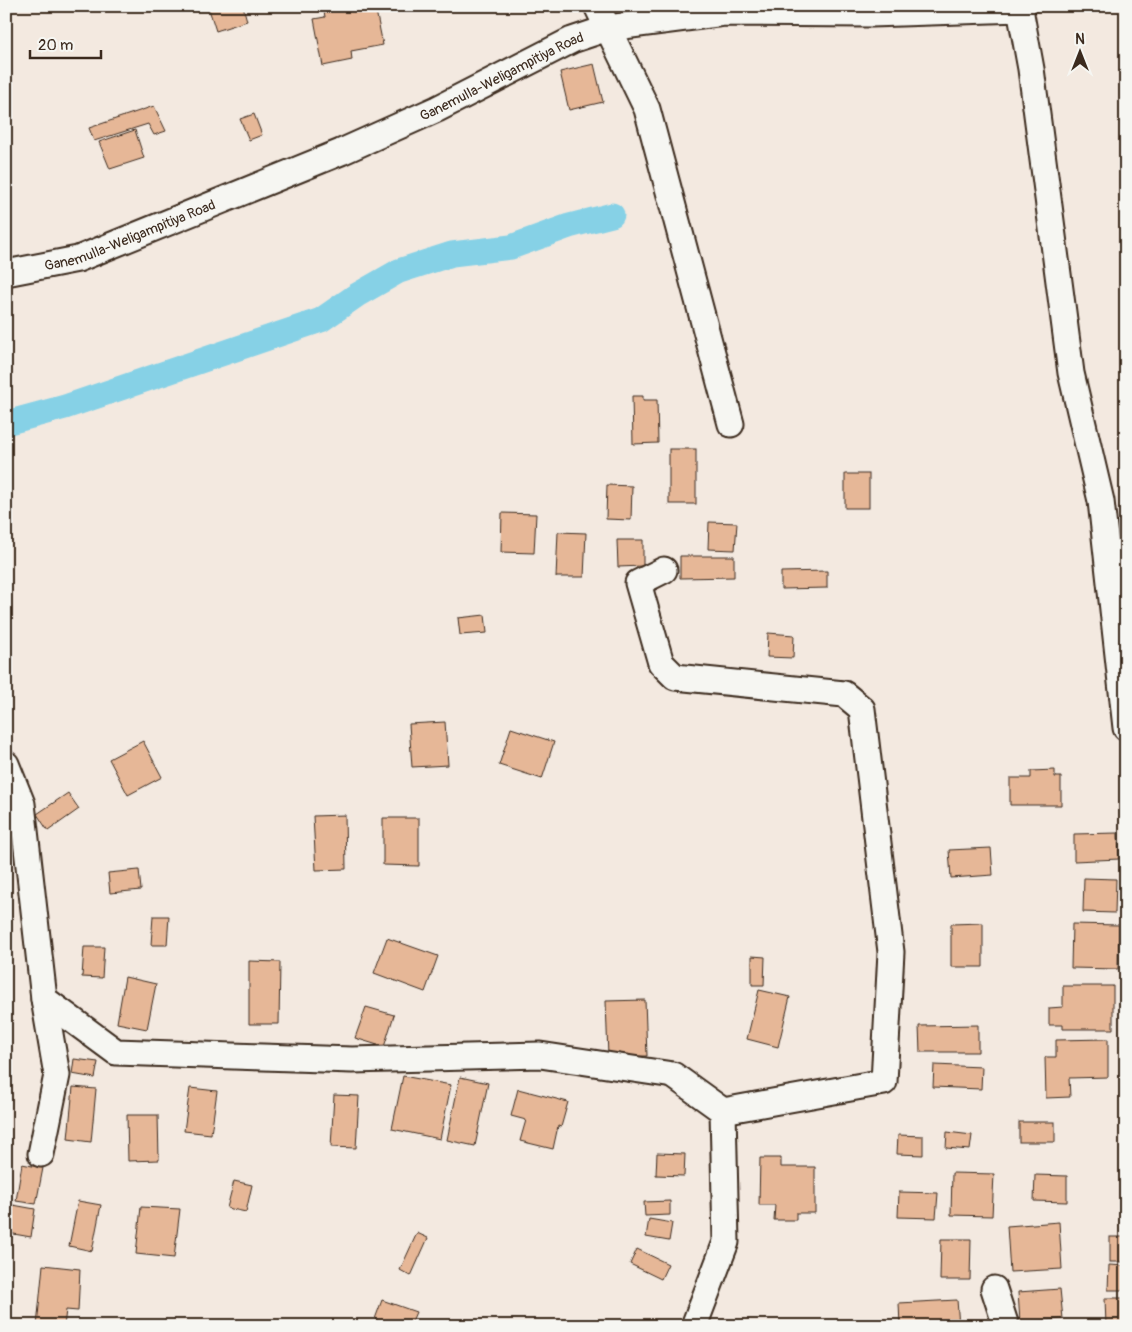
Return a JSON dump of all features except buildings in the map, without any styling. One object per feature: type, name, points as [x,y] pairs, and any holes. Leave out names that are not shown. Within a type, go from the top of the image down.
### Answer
[{"type":"street","name":"Ganemulla-Weligampitiya Road","points":[[7,271],[78,258],[333,156],[437,109],[572,40],[603,17],[724,13],[871,14],[1022,8]]},
{"type":"street","points":[[1022,8],[1071,373],[1101,501],[1126,728]]},
{"type":"street","points":[[603,17],[647,109],[731,424]]},
{"type":"street","points":[[44,999],[116,1052],[352,1060],[540,1055],[673,1075],[723,1112],[884,1082],[891,952],[862,709],[844,694],[675,677],[661,662],[638,583],[664,570]]},
{"type":"street","points":[[6,764],[22,804],[44,999],[57,1075],[41,1154]]},
{"type":"street","points":[[694,1326],[726,1242],[723,1112]]},
{"type":"street","points":[[994,1289],[1006,1326]]},
{"type":"waterway","points":[[6,423],[65,407],[321,320],[357,295],[399,271],[452,254],[511,247],[569,226],[612,215]]}]
